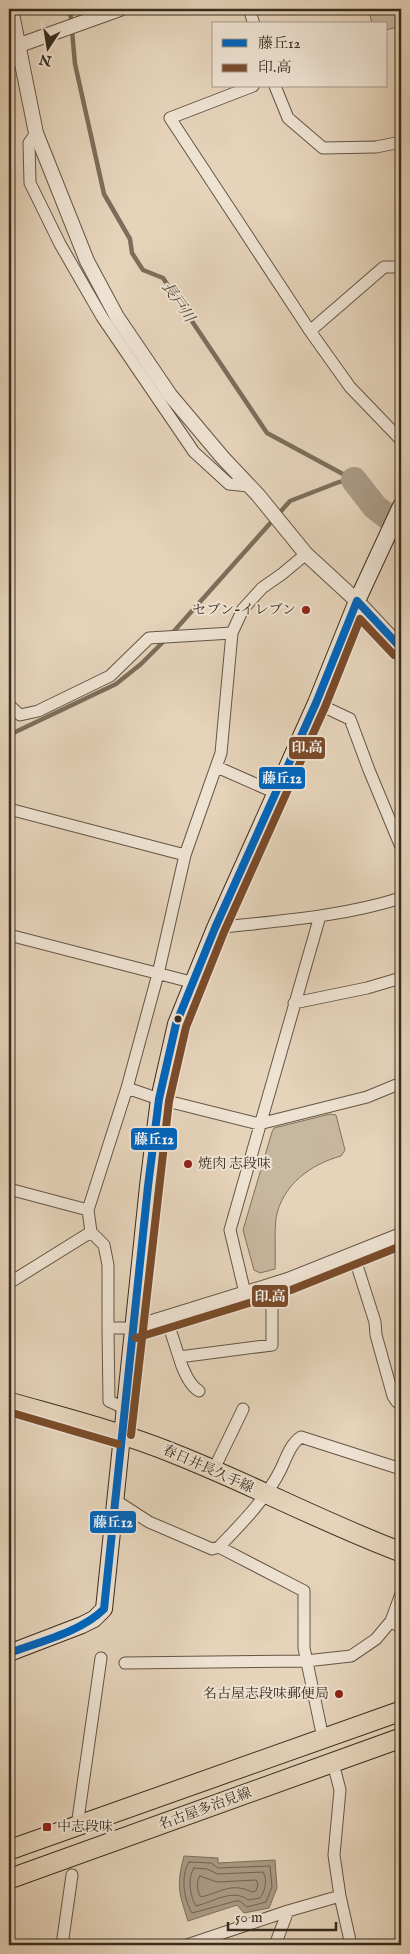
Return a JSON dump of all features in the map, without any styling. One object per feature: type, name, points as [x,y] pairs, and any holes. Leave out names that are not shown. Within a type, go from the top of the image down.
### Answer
[{"type":"main road","points":[[9,1653],[94,1620],[104,1609],[148,1186],[159,1099],[176,1024],[215,928],[316,703],[357,601],[401,507]]},
{"type":"main road","name":"春日井長久手線","points":[[9,1402],[121,1434],[176,1454],[343,1529],[401,1552]]},
{"type":"main road","name":"名古屋多治見線","points":[[9,1850],[401,1711]]},
{"type":"main road","name":"名古屋多治見線","points":[[9,1879],[401,1738]]},
{"type":"street","points":[[11,9],[36,133],[86,261],[117,317],[170,395],[223,458],[306,554],[357,601],[401,648]]},
{"type":"street","points":[[17,46],[95,16],[119,9]]},
{"type":"street","points":[[249,9],[253,22]]},
{"type":"street","points":[[248,88],[170,118],[310,331],[350,387],[401,440]]},
{"type":"street","points":[[277,88],[288,118],[323,148],[376,147],[401,142]]},
{"type":"street","points":[[36,133],[29,143],[30,183],[60,244],[102,317],[194,452],[229,484],[249,486]]},
{"type":"street","points":[[310,331],[384,267],[401,267]]},
{"type":"street","points":[[91,1232],[88,1210],[127,1088],[158,974],[185,855],[221,753],[232,632],[243,609],[262,588],[306,554]]},
{"type":"street","points":[[9,705],[20,715],[38,711],[110,676],[149,638],[232,632]]},
{"type":"street","points":[[316,703],[350,719],[401,847]]},
{"type":"street","points":[[217,767],[276,793]]},
{"type":"street","points":[[9,809],[185,855]]},
{"type":"street","points":[[215,928],[372,908],[401,898]]},
{"type":"street","points":[[245,1293],[230,1230],[320,916]]},
{"type":"street","points":[[9,936],[192,982]]},
{"type":"street","points":[[294,1004],[367,988],[401,978]]},
{"type":"street","points":[[127,1088],[159,1099],[260,1124],[367,1097],[401,1083]]},
{"type":"street","points":[[9,1189],[88,1210]]},
{"type":"street","points":[[9,1283],[91,1232]]},
{"type":"street","points":[[91,1232],[104,1245],[108,1265],[109,1401],[124,1408]]},
{"type":"street","points":[[108,1328],[132,1328],[272,1286],[401,1235]]},
{"type":"street","points":[[353,1253],[375,1322],[376,1335],[393,1396],[397,1402],[401,1402]]},
{"type":"street","points":[[179,1357],[272,1345],[272,1286]]},
{"type":"street","points":[[166,1317],[181,1364],[195,1388],[199,1391]]},
{"type":"street","points":[[213,1471],[243,1408]]},
{"type":"street","points":[[115,1500],[149,1522],[212,1549],[218,1547],[266,1494],[278,1475],[295,1440],[301,1437],[401,1468]]},
{"type":"street","points":[[218,1547],[304,1592],[304,1648],[323,1738]]},
{"type":"street","points":[[125,1663],[306,1660],[351,1656],[376,1639],[391,1621],[401,1594]]},
{"type":"street","points":[[391,1621],[401,1628]]},
{"type":"street","points":[[77,1826],[101,1658]]},
{"type":"street","points":[[333,1763],[340,1790],[334,1855],[340,1896],[351,1945]]},
{"type":"street","points":[[62,1945],[72,1875]]},
{"type":"street","points":[[187,1945],[288,1911],[340,1896]]},
{"type":"street","points":[[275,1945],[288,1911]]},
{"type":"shaded area","points":[[401,9],[401,26],[388,29],[388,22],[372,22],[369,11]]},
{"type":"shaded area","points":[[330,1114],[336,1115],[345,1150],[341,1156],[309,1170],[291,1186],[284,1196],[276,1218],[275,1269],[260,1273],[254,1270],[243,1230],[272,1132],[274,1128]]},
{"type":"water","points":[[184,1856],[218,1858],[218,1863],[275,1860],[277,1888],[269,1908],[244,1913],[237,1905],[188,1921],[182,1903],[179,1882]]},
{"type":"waterway","name":"長戸川","points":[[70,9],[75,64],[104,194],[130,239],[132,253],[143,270],[163,278],[267,433],[354,480]]},
{"type":"waterway","points":[[9,735],[116,684],[141,664],[175,630],[290,501],[339,482],[353,480]]},
{"type":"waterway","name":"長戸川","points":[[354,480],[375,507],[401,527]]},
{"type":"transit line","name":"藤丘12","points":[[357,601],[401,648]]},
{"type":"transit line","name":"藤丘12","points":[[9,1653],[72,1630],[95,1617],[104,1609],[148,1186],[159,1099],[176,1024],[215,928],[316,703],[357,601]]},
{"type":"transit line","name":"印.高","points":[[131,1435],[169,1101],[186,1027],[224,932],[325,707],[360,619],[394,655]]},
{"type":"transit line","name":"印.高","points":[[136,1338],[291,1290],[401,1246]]},
{"type":"transit line","name":"印.高","points":[[9,1412],[118,1444]]},
{"type":"place","name":"セブン-イレブン","points":[[306,610]]},
{"type":"place","name":"焼肉 志段味","points":[[188,1164]]},
{"type":"place","name":"名古屋志段味郵便局","points":[[339,1694]]},
{"type":"place","name":"中志段味","points":[[47,1827]]}]
